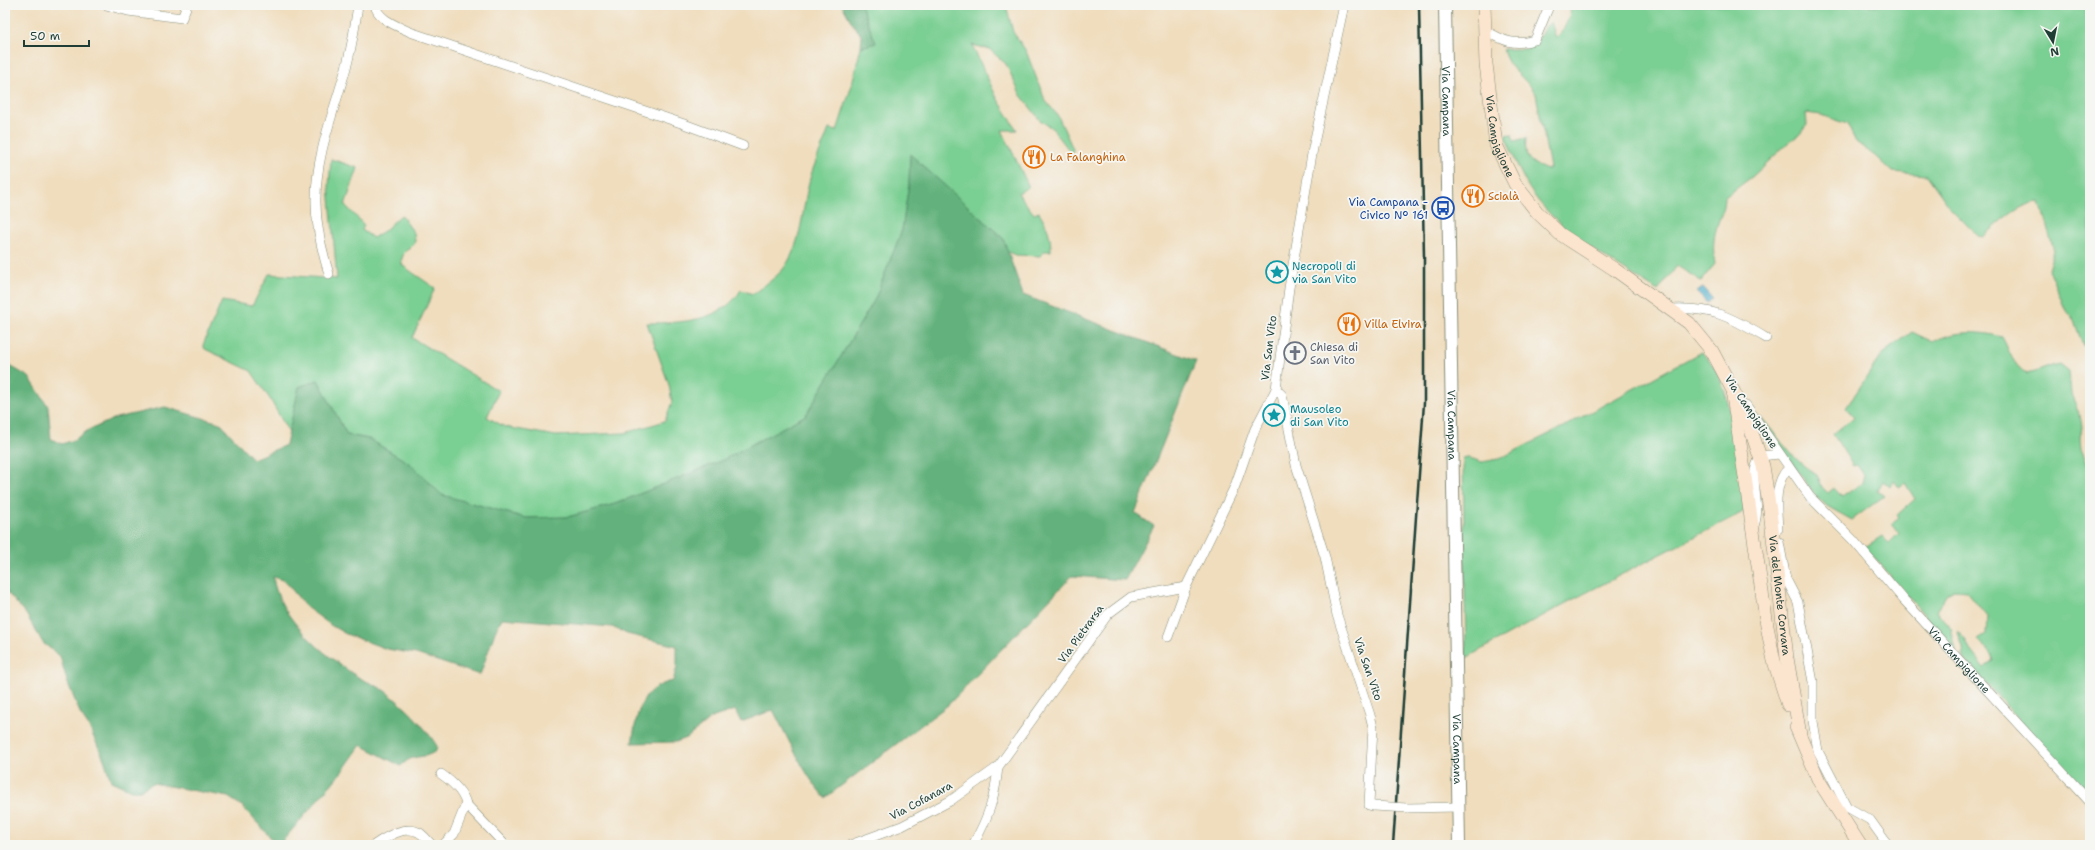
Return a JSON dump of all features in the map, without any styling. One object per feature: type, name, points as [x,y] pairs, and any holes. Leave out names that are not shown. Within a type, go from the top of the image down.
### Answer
[{"type":"main road","name":"Via Campiglione","points":[[1484,5],[1487,79],[1496,145],[1515,184],[1537,212],[1560,234],[1587,251],[1689,323],[1712,351],[1731,384]]},
{"type":"main road","name":"Via del Monte Corvara","points":[[1731,384],[1746,415],[1761,456],[1770,512],[1786,658],[1800,734]]},
{"type":"main road","name":"Via del Monte Corvara","points":[[1731,384],[1752,530],[1774,661],[1792,717],[1819,781],[1860,845]]},
{"type":"street","points":[[106,5],[128,11],[182,18],[187,5]]},
{"type":"street","points":[[329,274],[320,243],[317,216],[316,203],[319,165],[352,42],[358,5]]},
{"type":"street","points":[[375,5],[378,13],[387,21],[410,32],[684,124],[743,146]]},
{"type":"street","name":"Via San Vito","points":[[1344,5],[1312,156],[1289,288],[1276,389],[1282,396],[1296,465],[1325,557],[1337,615],[1373,727],[1371,805],[1407,808],[1458,807]]},
{"type":"street","name":"Via Campana","points":[[1445,5],[1450,224],[1459,845]]},
{"type":"street","points":[[1485,30],[1502,41],[1526,42],[1535,40],[1549,6]]},
{"type":"street","points":[[1671,309],[1701,309],[1716,313],[1738,322],[1766,338]]},
{"type":"street","name":"Via Campiglione","points":[[1731,384],[1810,497],[1853,540],[1904,600],[2090,802]]},
{"type":"street","points":[[1168,636],[1186,587],[1236,486],[1255,429],[1276,389]]},
{"type":"street","points":[[1761,456],[1779,454]]},
{"type":"street","name":"Via del Monte Corvara","points":[[1752,530],[1757,515],[1753,478],[1756,464],[1761,456]]},
{"type":"street","points":[[1789,468],[1781,477],[1777,496],[1779,539],[1786,579],[1798,602],[1813,682],[1813,721],[1818,751],[1847,806],[1870,820],[1888,845]]},
{"type":"street","name":"Via Pietrarsa","points":[[973,845],[989,814],[995,792],[998,767],[1108,614],[1131,597],[1186,587]]},
{"type":"street","name":"Via Cofanara","points":[[850,845],[902,826],[950,801],[998,767]]},
{"type":"street","points":[[441,774],[451,782],[464,798],[466,804],[505,845]]},
{"type":"street","points":[[443,845],[454,834],[466,804]]},
{"type":"street","points":[[374,845],[393,833],[414,831],[420,833],[432,845]]},
{"type":"green space","points":[[842,5],[861,5],[876,43],[861,47],[862,36],[852,23]]},
{"type":"green space","points":[[861,5],[1006,5],[1013,32],[1026,51],[1045,100],[1058,116],[1073,149],[1072,154],[1053,129],[1040,120],[1020,94],[1006,64],[989,49],[972,45],[996,96],[1017,130],[1002,130],[1029,187],[1018,193],[1034,214],[1039,212],[1042,217],[1049,235],[1051,251],[1045,251],[1040,256],[1015,255],[1008,252],[1003,238],[910,155],[909,184],[902,230],[875,299],[806,415],[723,460],[615,504],[568,517],[526,518],[442,495],[409,463],[369,439],[347,435],[318,380],[299,387],[289,433],[270,399],[251,371],[205,349],[203,345],[222,301],[252,306],[269,274],[337,279],[329,186],[331,159],[358,168],[345,205],[364,225],[362,230],[373,238],[384,231],[401,215],[414,233],[415,242],[404,253],[401,261],[403,266],[435,288],[412,338],[499,391],[487,417],[505,427],[556,436],[625,433],[665,421],[672,402],[669,385],[647,323],[686,321],[712,315],[733,301],[741,290],[753,294],[773,279],[784,268],[796,245],[806,194],[813,169],[829,129],[837,131],[851,88],[861,47],[876,43]]},
{"type":"green space","points":[[1571,5],[2090,5],[2090,335],[2083,346],[2074,320],[2066,311],[2048,269],[2054,251],[2040,202],[2024,206],[2016,210],[1983,237],[1978,236],[1951,209],[1927,175],[1892,172],[1875,156],[1856,142],[1847,124],[1821,115],[1806,113],[1807,125],[1799,135],[1790,141],[1753,176],[1725,197],[1724,206],[1714,238],[1715,264],[1701,281],[1677,266],[1658,291],[1606,258],[1571,233],[1541,204],[1525,182],[1505,135],[1512,134],[1514,141],[1526,138],[1526,151],[1529,159],[1536,165],[1547,170],[1550,168],[1536,94],[1508,62],[1503,49],[1525,49],[1530,47],[1537,42],[1544,28],[1551,22],[1556,38],[1562,32],[1570,14]]},
{"type":"green space","points":[[910,154],[1003,238],[1023,295],[1196,361],[1135,513],[1154,526],[1125,580],[1072,576],[948,705],[825,798],[803,767],[773,710],[741,722],[735,710],[711,718],[687,738],[676,742],[632,743],[638,713],[646,696],[662,685],[673,681],[677,667],[677,646],[627,634],[612,627],[502,618],[495,632],[480,675],[416,654],[387,649],[346,634],[332,626],[306,607],[285,581],[273,577],[277,592],[284,607],[293,621],[317,647],[361,679],[382,689],[400,703],[426,730],[437,746],[436,751],[426,756],[410,759],[401,766],[361,745],[341,773],[280,844],[270,837],[242,806],[228,797],[153,783],[140,790],[131,790],[111,781],[104,759],[88,725],[81,715],[67,681],[60,656],[43,643],[26,614],[5,590],[5,363],[29,377],[48,406],[51,439],[62,444],[74,440],[87,431],[116,418],[165,407],[220,423],[253,459],[286,445],[299,387],[318,380],[347,435],[369,439],[409,463],[442,495],[526,518],[568,517],[615,504],[723,460],[806,415],[875,299],[902,230],[909,184]]},
{"type":"green space","points":[[1912,332],[1933,342],[1949,335],[1967,333],[2002,337],[2014,362],[2027,374],[2060,364],[2069,371],[2071,394],[2080,415],[2082,427],[2080,438],[2081,449],[2090,469],[2090,786],[2081,789],[1964,659],[1963,648],[1957,631],[1964,638],[1970,650],[1984,668],[1993,661],[1991,655],[1978,639],[1986,634],[1987,616],[1967,591],[1954,590],[1947,594],[1936,611],[1951,628],[1956,651],[1865,547],[1882,536],[1889,543],[1899,533],[1892,524],[1899,518],[1897,515],[1915,499],[1905,483],[1899,487],[1894,481],[1890,487],[1883,481],[1877,491],[1884,496],[1852,520],[1827,506],[1815,495],[1760,417],[1801,464],[1817,474],[1822,487],[1828,493],[1834,488],[1842,497],[1862,483],[1864,475],[1857,465],[1853,466],[1833,434],[1854,417],[1846,408],[1882,354]]},
{"type":"green space","points":[[1701,352],[1712,364],[1721,381],[1728,402],[1737,449],[1745,511],[1568,602],[1466,658],[1463,458],[1467,457],[1482,462],[1499,459],[1565,426]]},
{"type":"water","points":[[1703,288],[1712,298],[1707,303],[1696,292]]},
{"type":"railway","points":[[1393,845],[1424,403],[1424,257],[1419,5]]},
{"type":"place","name":"La Falanghina","points":[[1034,157]]},
{"type":"place","name":"Scialà","points":[[1473,196]]},
{"type":"place","name":"Via Campana - Civico N° 161","points":[[1443,208]]},
{"type":"place","name":"Necropoli di via San Vito","points":[[1277,272]]},
{"type":"place","name":"Villa Elvira","points":[[1349,324]]},
{"type":"place","name":"Chiesa di San Vito","points":[[1295,353]]},
{"type":"place","name":"Mausoleo di San Vito","points":[[1274,415]]}]
